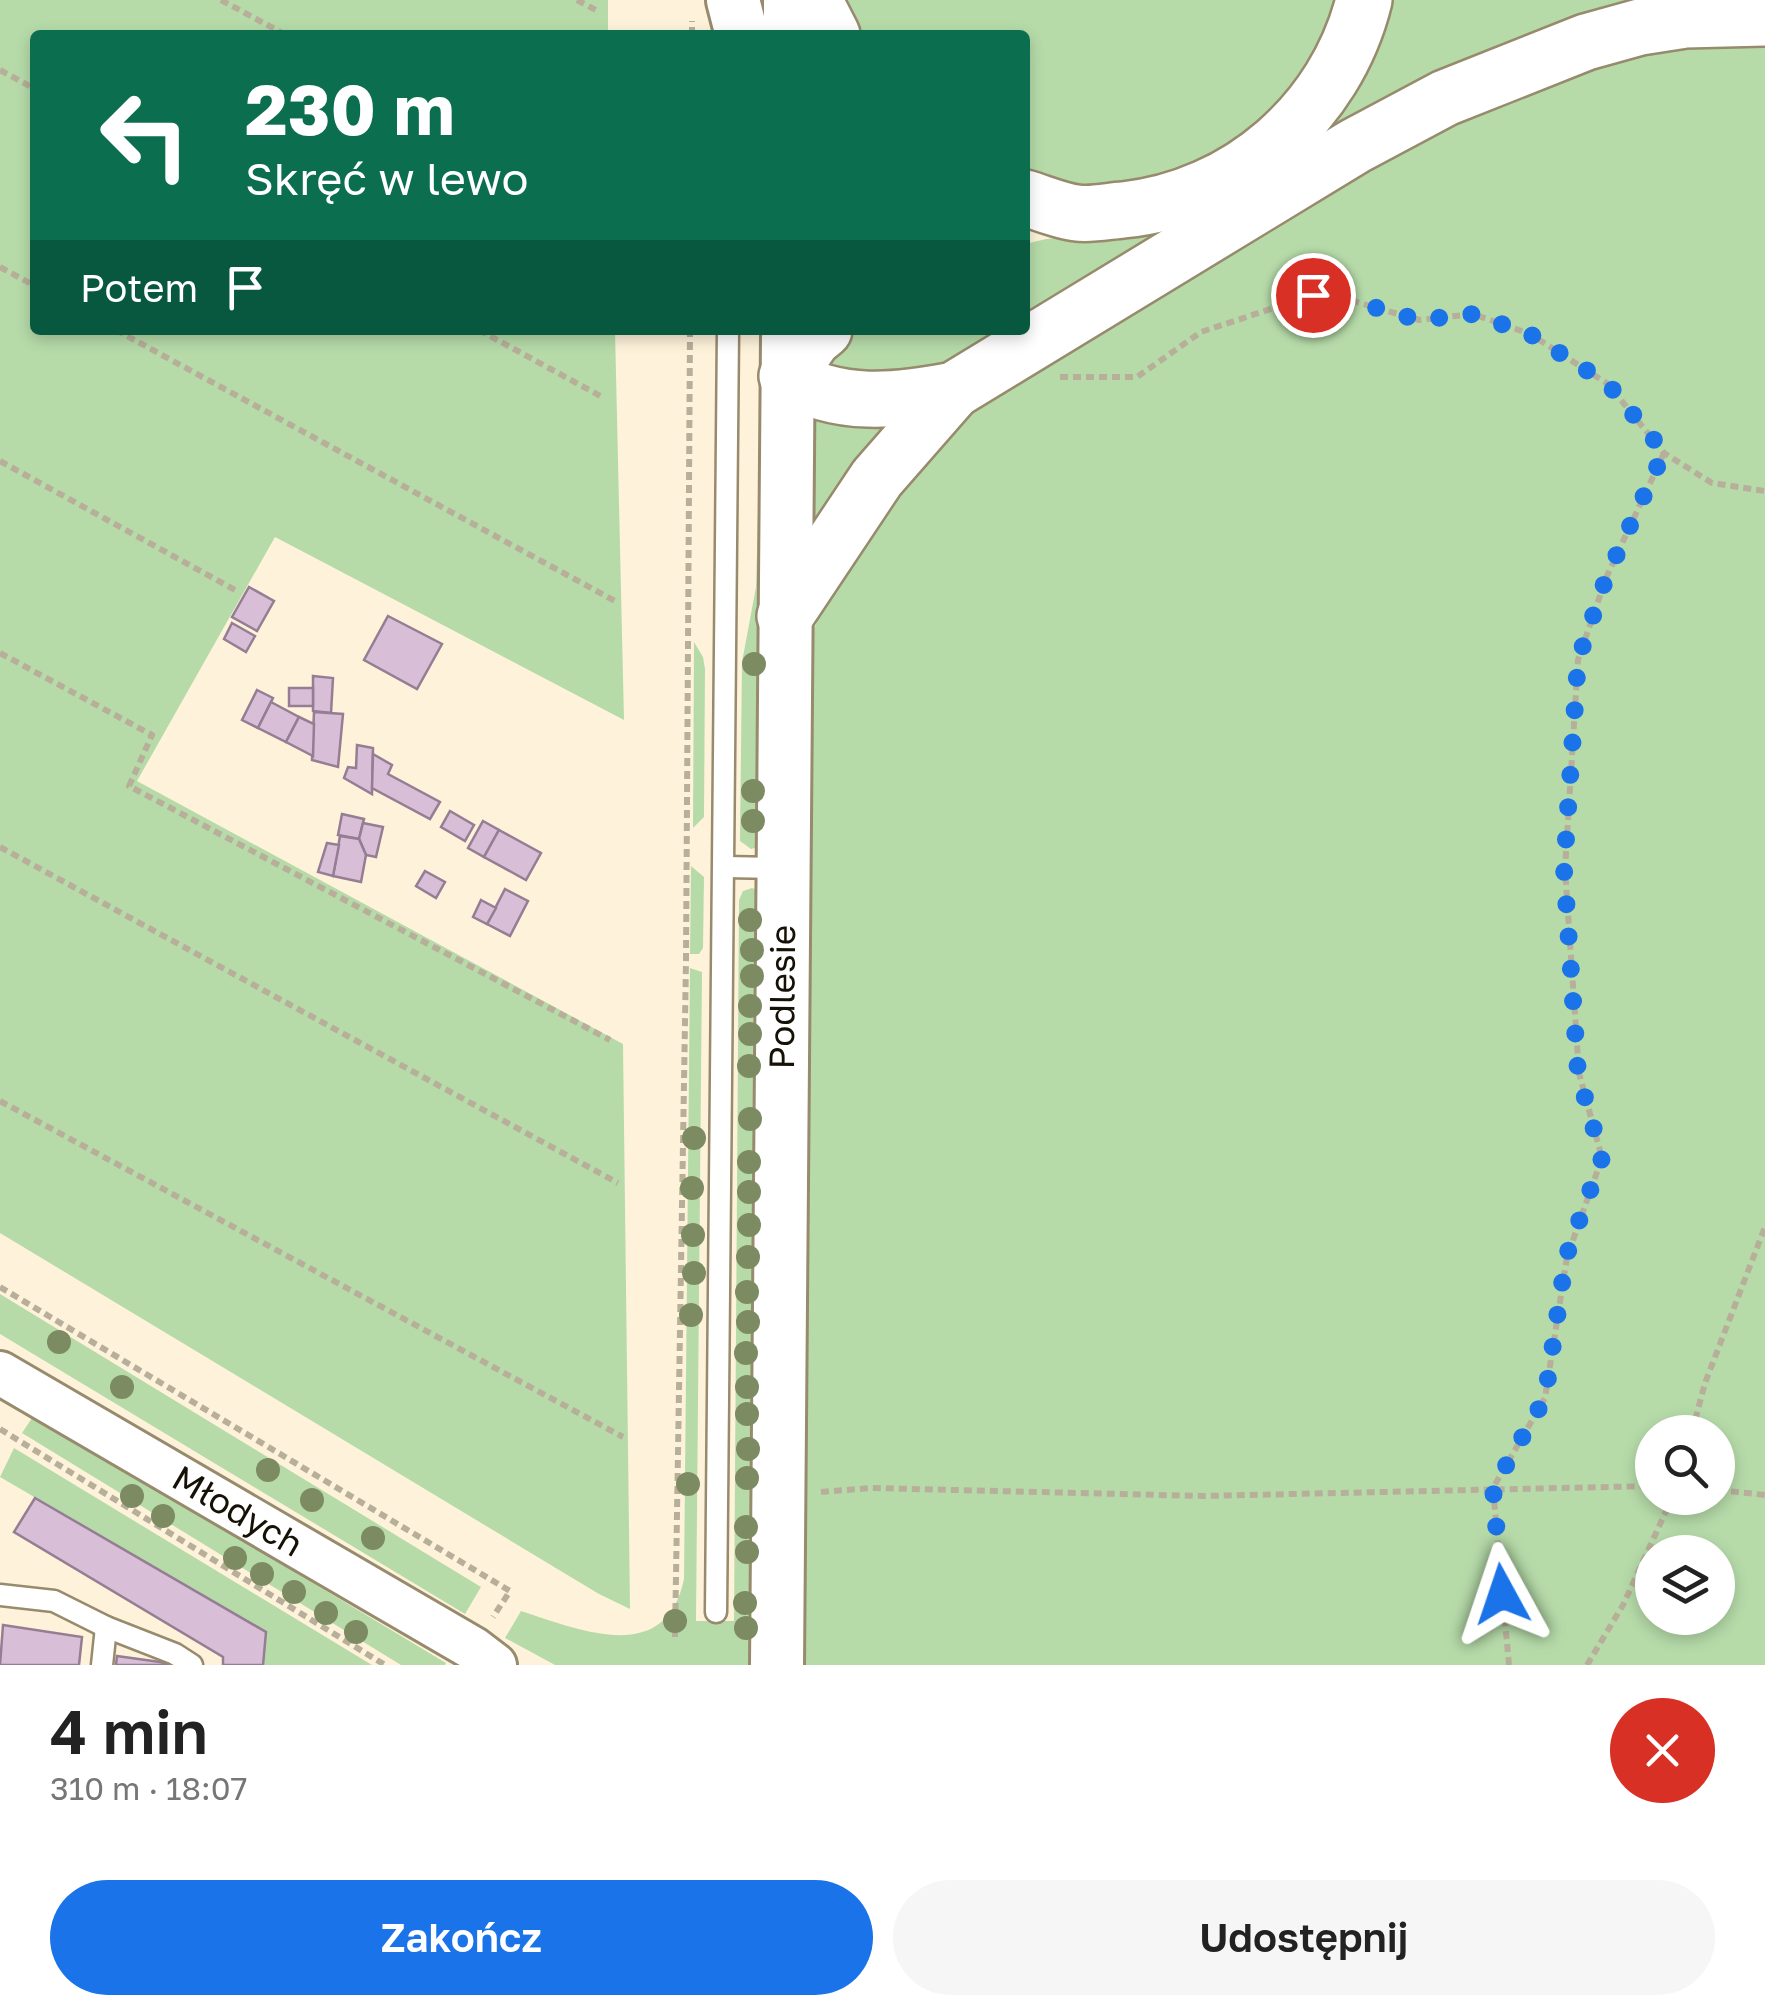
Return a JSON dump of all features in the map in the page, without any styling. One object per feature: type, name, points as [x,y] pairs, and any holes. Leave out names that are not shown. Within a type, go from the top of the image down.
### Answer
[{"type":"highway","points":[[814,0],[829,30]]},
{"type":"highway","points":[[1030,229],[1079,214],[1165,204],[1221,181],[1268,152],[1324,86],[1351,38],[1364,0]]},
{"type":"highway","points":[[785,616],[877,478],[954,390],[1355,146],[1445,98],[1586,42],[1640,27],[1685,20],[1765,18]]},
{"type":"highway","points":[[1030,199],[1079,214]]},
{"type":"highway","points":[[818,335],[787,353],[822,394],[876,400],[954,390]]},
{"type":"street","points":[[734,0],[741,30]]},
{"type":"street","points":[[790,0],[790,30]]},
{"type":"street","name":"Podlesie","points":[[777,1665],[787,353]]},
{"type":"street","name":"Młodych","points":[[0,1373],[518,1665]]},
{"type":"lane","name":"Podlesie","points":[[716,1612],[728,335]]},
{"type":"lane","points":[[725,868],[783,868]]},
{"type":"lane","points":[[0,1594],[54,1600],[192,1665]]},
{"type":"lane","points":[[102,1665],[106,1627]]},
{"type":"path","points":[[222,0],[277,30]]},
{"type":"path","points":[[577,0],[596,10]]},
{"type":"path","points":[[0,70],[30,86]]},
{"type":"path","points":[[0,267],[30,283]]},
{"type":"path","points":[[1048,377],[1137,377],[1201,332],[1313,295],[1338,297],[1419,320],[1473,314],[1530,334],[1608,384],[1664,452],[1712,483],[1765,491]]},
{"type":"path","points":[[125,335],[615,601]]},
{"type":"path","points":[[488,335],[604,398]]},
{"type":"path","points":[[675,1637],[686,942],[690,335]]},
{"type":"path","points":[[1509,1665],[1493,1488],[1545,1398],[1566,1257],[1602,1158],[1578,1073],[1564,869],[1578,660],[1606,578],[1664,452]]},
{"type":"path","points":[[0,461],[237,592]]},
{"type":"path","points":[[0,653],[152,736],[129,786],[610,1040]]},
{"type":"path","points":[[0,847],[618,1182]]},
{"type":"path","points":[[0,1102],[624,1437]]},
{"type":"path","points":[[1697,1415],[1765,1227]]},
{"type":"path","points":[[0,1288],[510,1591],[485,1647]]},
{"type":"path","points":[[0,1429],[386,1665]]},
{"type":"path","points":[[820,1492],[871,1488],[1203,1496],[1635,1486]]},
{"type":"path","points":[[1735,1492],[1765,1496]]},
{"type":"path","points":[[1587,1665],[1623,1606],[1664,1515]]},
{"type":"green space","points":[[0,0],[608,0],[608,30],[30,30],[30,335],[615,335],[624,720],[275,537],[137,781],[623,1044],[630,1609],[599,1594],[0,1233]]},
{"type":"green space","points":[[832,0],[1339,0],[1325,44],[1276,116],[1172,179],[1083,190],[1030,183],[1030,30],[848,30]]},
{"type":"green space","points":[[1381,0],[1667,0],[1274,171]]},
{"type":"green space","points":[[1765,34],[1765,1665],[797,1665],[811,636],[849,546],[921,443],[1334,178],[1603,49]]},
{"type":"green space","points":[[1174,226],[1030,325],[1030,243]]},
{"type":"green space","points":[[841,335],[1013,335],[940,378],[806,370]]},
{"type":"green space","points":[[804,407],[900,413],[814,546]]},
{"type":"green space","points":[[762,514],[758,847],[751,849],[740,841],[742,662],[756,587],[758,517]]},
{"type":"green space","points":[[694,642],[705,669],[704,817],[693,828]]},
{"type":"green space","points":[[691,866],[704,877],[703,948],[699,954],[690,954]]},
{"type":"green space","points":[[743,891],[760,891],[755,1665],[555,1665],[505,1638],[521,1611],[596,1633],[641,1632],[660,1623],[674,1606],[684,1579],[690,968],[702,972],[696,1621],[734,1621],[739,900]]},
{"type":"green space","points":[[0,1294],[481,1587],[465,1614],[0,1334]]},
{"type":"green space","points":[[34,1415],[445,1665],[401,1665],[22,1433]]},
{"type":"green space","points":[[14,1448],[372,1665],[263,1665],[266,1632],[0,1477]]},
{"type":"building","points":[[249,587],[274,601],[257,631],[232,617]]},
{"type":"building","points":[[388,616],[442,644],[417,689],[364,660]]},
{"type":"building","points":[[232,623],[255,636],[246,652],[224,639]]},
{"type":"building","points":[[313,676],[333,678],[331,713],[313,711]]},
{"type":"building","points":[[289,688],[313,688],[313,706],[289,706]]},
{"type":"building","points":[[257,690],[273,698],[258,728],[242,720]]},
{"type":"building","points":[[271,702],[299,717],[286,742],[258,728]]},
{"type":"building","points":[[314,712],[343,714],[338,767],[312,760]]},
{"type":"building","points":[[299,717],[314,724],[313,756],[286,742]]},
{"type":"building","points":[[357,745],[373,748],[372,794],[344,778],[348,767],[356,768]]},
{"type":"building","points":[[373,754],[392,765],[388,774],[440,802],[430,819],[372,788]]},
{"type":"building","points":[[450,811],[474,825],[465,841],[441,827]]},
{"type":"building","points":[[342,814],[364,819],[359,839],[338,835]]},
{"type":"building","points":[[483,821],[499,830],[484,857],[468,848]]},
{"type":"building","points":[[363,823],[383,827],[376,857],[366,855],[359,839]]},
{"type":"building","points":[[499,830],[541,853],[526,880],[484,857]]},
{"type":"building","points":[[340,836],[359,839],[366,855],[361,882],[333,876]]},
{"type":"building","points":[[327,843],[339,845],[333,876],[318,872]]},
{"type":"building","points":[[425,871],[445,882],[436,898],[416,886]]},
{"type":"building","points":[[505,889],[528,901],[510,936],[487,924]]},
{"type":"building","points":[[481,900],[496,908],[487,924],[473,917]]},
{"type":"building","points":[[35,1498],[266,1632],[263,1665],[223,1665],[223,1657],[14,1532]]},
{"type":"building","points":[[3,1625],[82,1637],[79,1665],[0,1665]]},
{"type":"building","points":[[117,1656],[167,1663],[170,1665],[116,1665]]},
{"type":"route","points":[[1313,295],[1338,297],[1419,320],[1473,314],[1530,334],[1608,384],[1664,452],[1606,578],[1578,660],[1564,869],[1578,1073],[1602,1158],[1566,1257],[1545,1398],[1493,1488],[1502,1594]]}]
